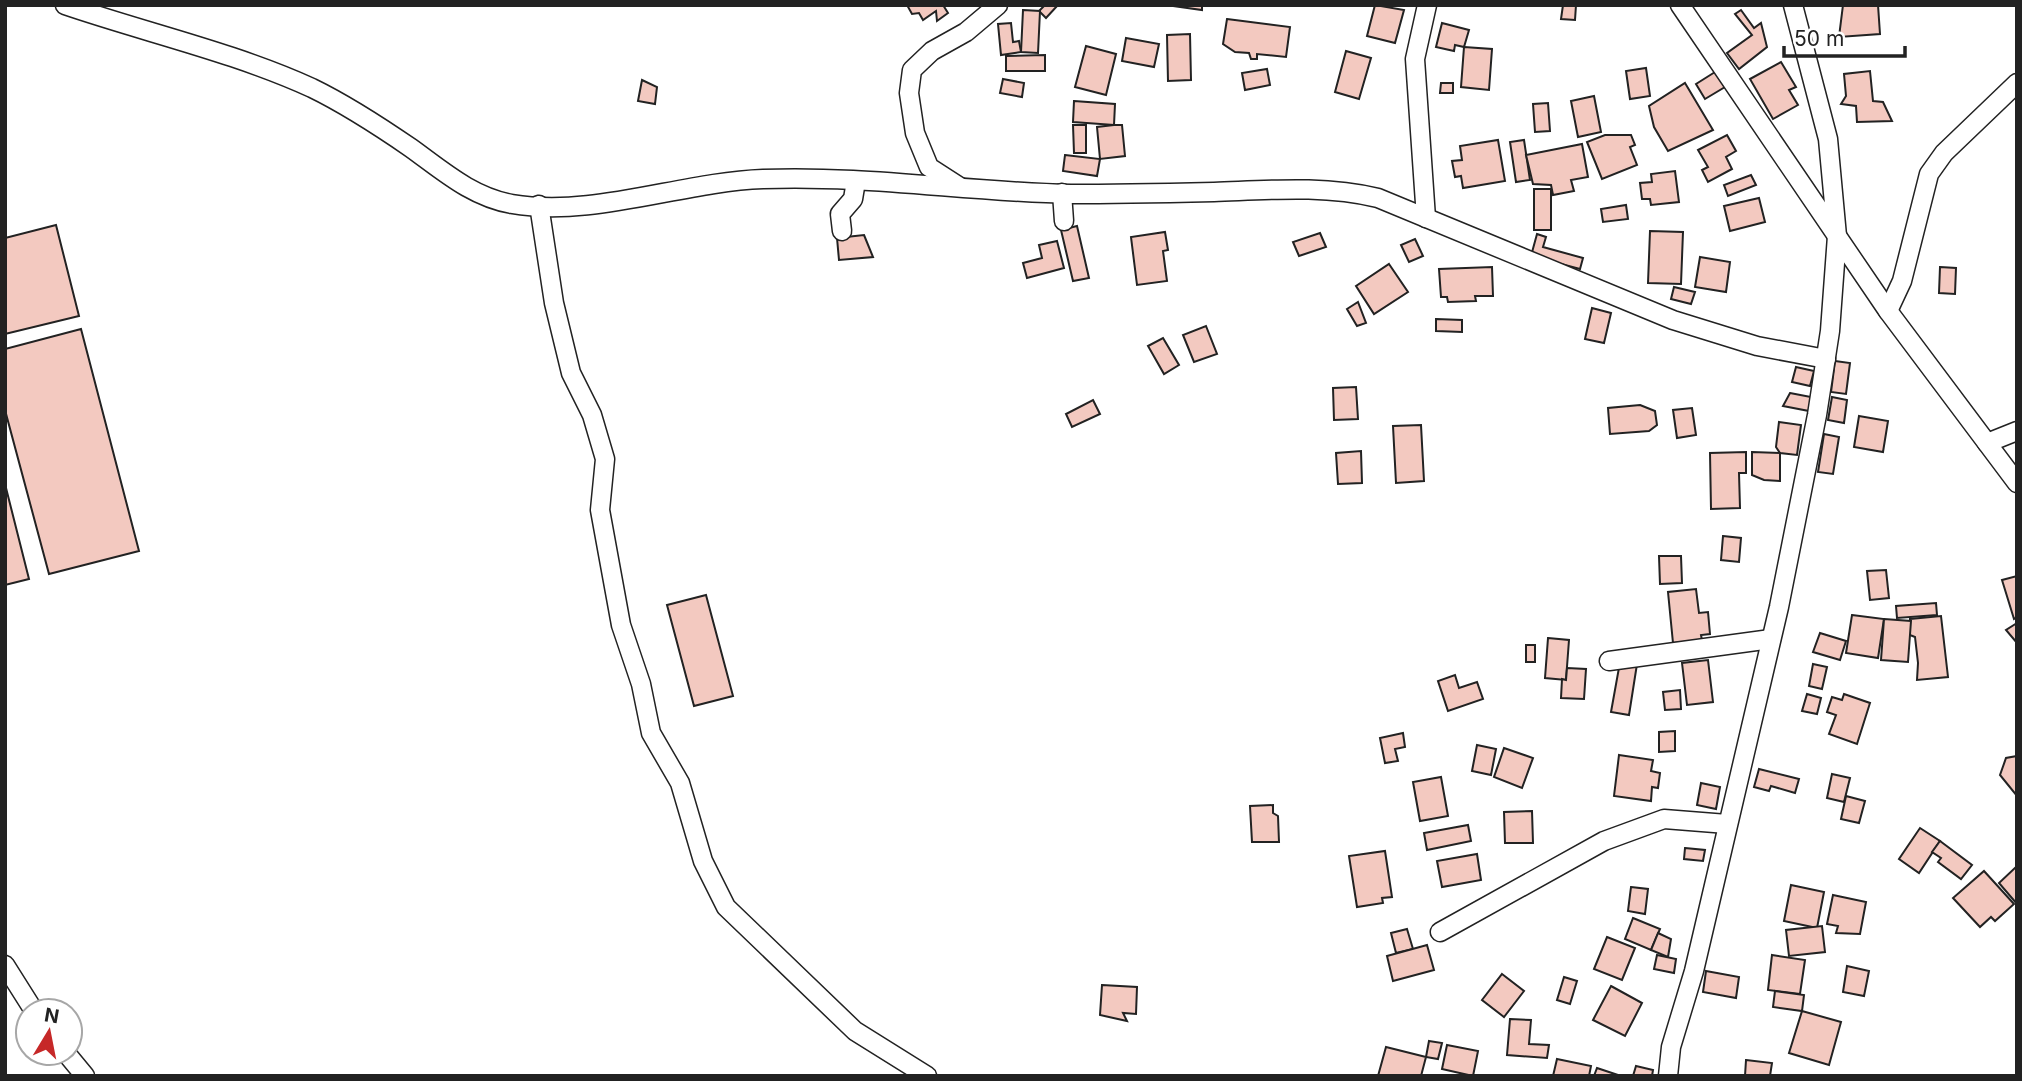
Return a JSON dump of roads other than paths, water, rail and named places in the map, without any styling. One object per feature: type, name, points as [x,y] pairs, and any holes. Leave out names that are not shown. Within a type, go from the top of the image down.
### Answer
[{"type":"street","points":[[65,5],[253,63],[313,89],[370,120],[463,187],[514,204],[633,199],[693,185],[762,179],[856,181],[1062,193],[1301,188],[1348,191],[1378,198],[1673,320],[1757,346],[1826,359]]},
{"type":"street","points":[[960,187],[929,166],[924,155],[915,132],[909,93],[912,70],[932,51],[967,32],[999,5]]},
{"type":"street","points":[[1426,218],[1415,59],[1427,5]]},
{"type":"street","points":[[1680,5],[1888,311],[2017,483]]},
{"type":"street","points":[[1668,1076],[1671,1047],[1694,971],[1771,639],[1826,359],[1837,236],[1828,139],[1793,5]]},
{"type":"street","points":[[1888,311],[1902,281],[1929,174],[1944,153],[2017,83]]},
{"type":"street","points":[[842,231],[841,214],[853,199],[856,181]]},
{"type":"street","points":[[1062,193],[1064,221]]},
{"type":"street","points":[[539,205],[554,303],[571,373],[592,415],[605,459],[600,510],[621,625],[641,684],[651,733],[680,783],[703,861],[726,907],[855,1031],[927,1076]]},
{"type":"street","points":[[1987,443],[2017,431]]},
{"type":"street","points":[[1609,661],[1771,639]]},
{"type":"street","points":[[1440,932],[1604,841],[1664,819],[1727,824]]},
{"type":"street","points":[[5,965],[25,997]]}]
